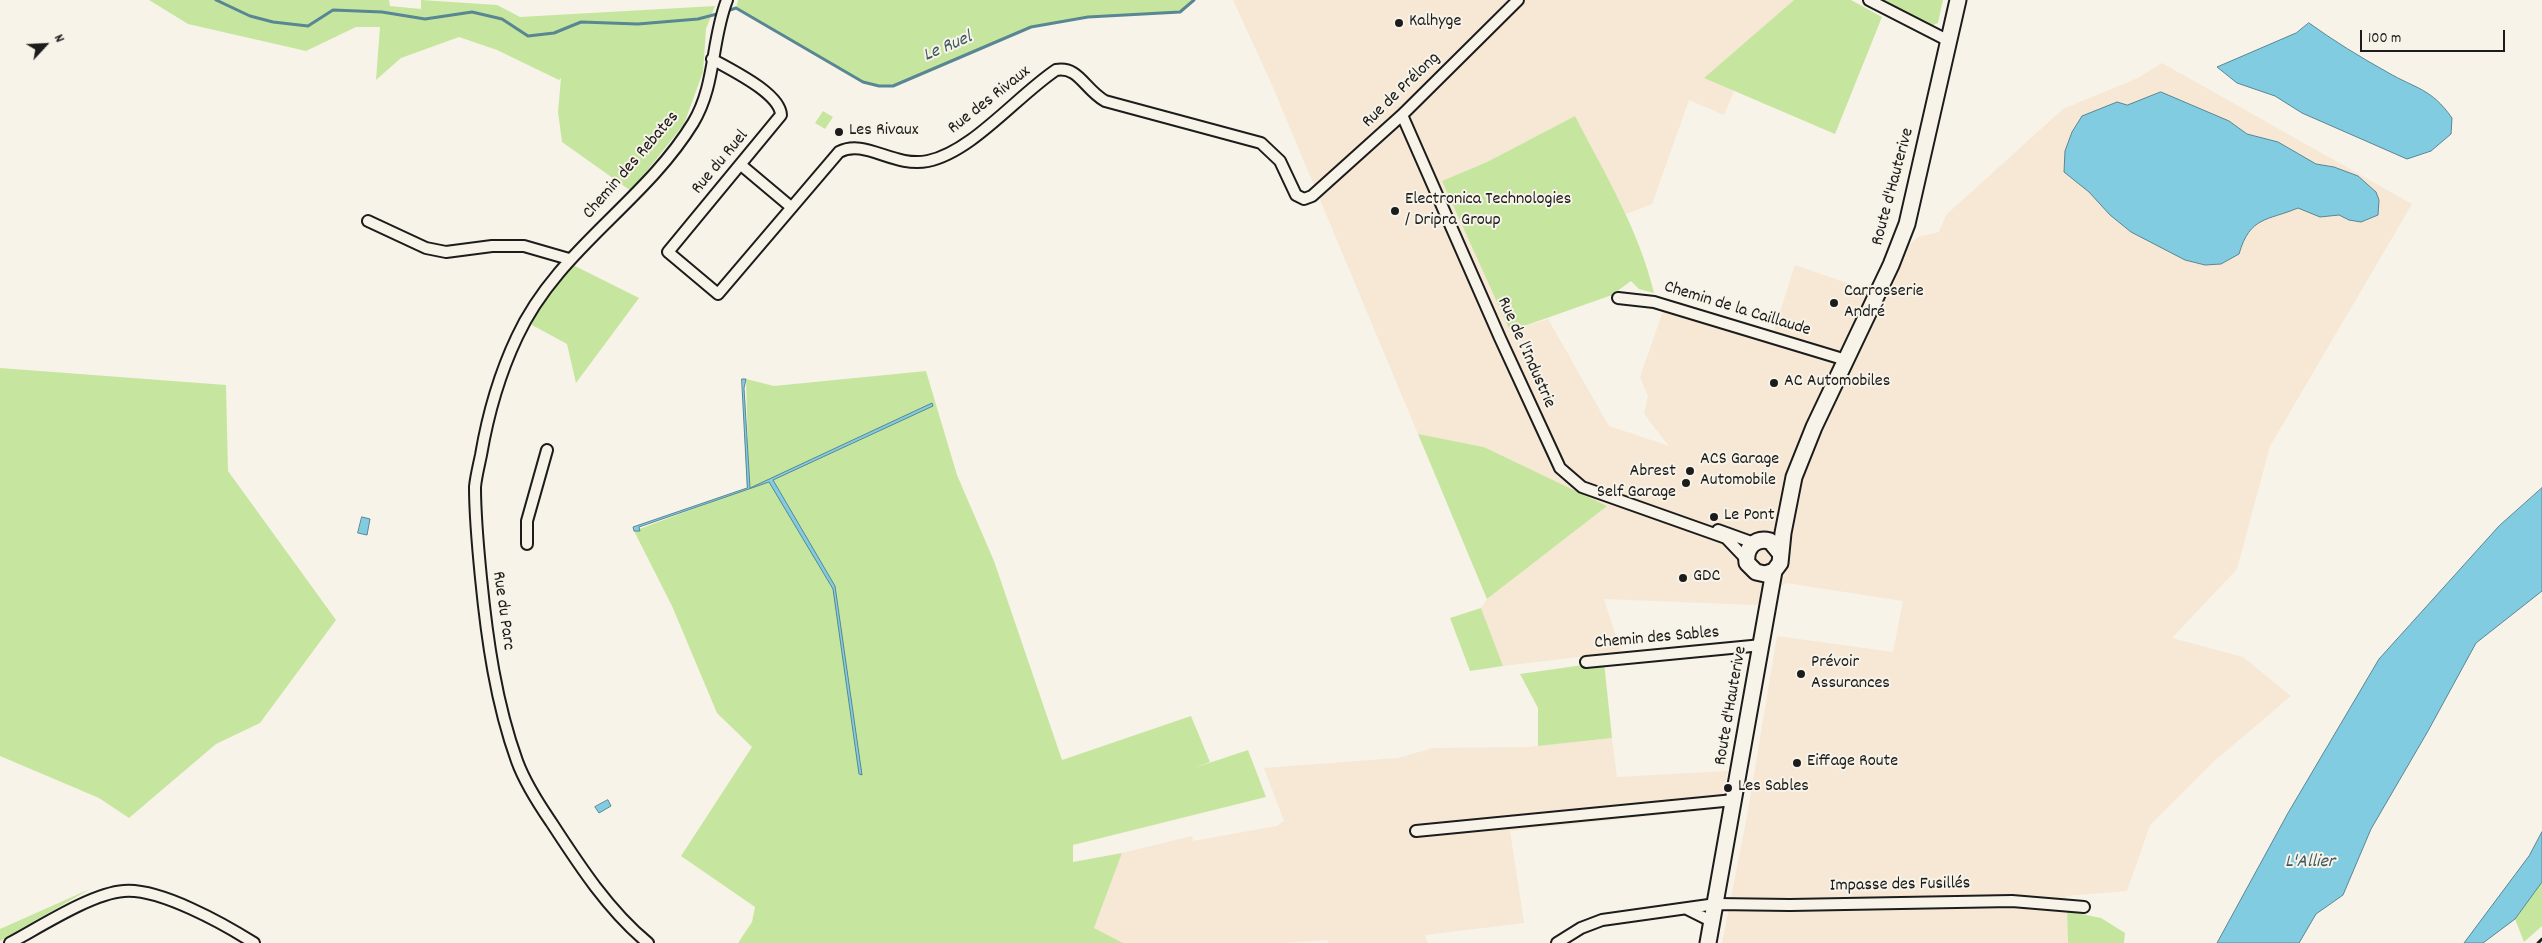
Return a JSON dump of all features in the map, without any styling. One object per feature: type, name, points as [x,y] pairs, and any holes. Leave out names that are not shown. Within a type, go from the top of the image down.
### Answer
[{"type":"main road","name":"Route d'Hauterive","points":[[1757,541],[1773,529],[1780,517],[1808,442],[1891,265],[1907,224],[1958,0]]},
{"type":"main road","name":"Route d'Hauterive","points":[[1780,553],[1792,485]]},
{"type":"main road","points":[[1757,541],[1770,541],[1780,553],[1780,563],[1774,571],[1765,574],[1751,566],[1748,550],[1757,541]]},
{"type":"main road","name":"Route d'Hauterive","points":[[1751,566],[1760,587],[1763,638]]},
{"type":"main road","name":"Route d'Hauterive","points":[[1708,943],[1774,571]]},
{"type":"street","name":"Chemin des Rebates","points":[[569,259],[651,175],[691,126],[707,94],[720,18],[727,0],[731,0]]},
{"type":"street","name":"Rue de Prélong","points":[[1304,199],[1312,196],[1402,115],[1518,0]]},
{"type":"street","points":[[1869,0],[1949,41]]},
{"type":"street","name":"Rue du Ruel","points":[[712,59],[769,94],[781,108],[778,120],[668,252],[718,294]]},
{"type":"street","name":"Rue des Rivaux","points":[[718,294],[839,152],[852,147],[862,147],[894,160],[914,163],[929,161],[949,154],[972,139],[1053,72],[1065,69],[1072,71],[1086,88],[1105,101],[1261,143],[1280,161],[1296,195],[1304,199]]},
{"type":"street","name":"Rue de l'Industrie","points":[[1402,115],[1560,468],[1582,487],[1695,525],[1726,538],[1751,566]]},
{"type":"street","points":[[741,165],[791,207]]},
{"type":"street","points":[[368,221],[426,248],[440,251],[524,246],[569,259]]},
{"type":"street","name":"Rue du Parc","points":[[569,259],[550,282],[518,335],[494,391],[475,485],[478,548],[486,628],[512,744],[517,762],[531,792],[572,855],[626,924],[648,943]]},
{"type":"street","name":"Chemin de la Caillaude","points":[[1618,298],[1654,302],[1846,360]]},
{"type":"street","points":[[527,544],[527,521],[547,450]]},
{"type":"street","name":"Rue de l'Industrie","points":[[1695,525],[1757,541]]},
{"type":"street","name":"Chemin des Sables","points":[[1586,662],[1763,638]]},
{"type":"street","points":[[1416,831],[1734,800]]},
{"type":"street","points":[[10,943],[94,898],[124,891],[141,892],[190,909],[217,920],[254,943]]},
{"type":"street","name":"Impasse des Fusillés","points":[[1557,943],[1581,928],[1602,920],[1716,904],[1790,905],[2012,901],[2084,907]]},
{"type":"street","points":[[1687,909],[1713,922]]},
{"type":"shaded area","points":[[1233,0],[1794,0],[1705,78],[1734,91],[1724,115],[1689,100],[1652,204],[1626,214],[1575,116],[1487,162],[1442,181],[1510,331],[1548,319],[1609,426],[1669,446],[1644,414],[1648,396],[1640,377],[1663,311],[1770,343],[1795,265],[1864,289],[1918,237],[1939,232],[1946,215],[2063,109],[2138,78],[2162,63],[2412,204],[2270,446],[2237,569],[2172,638],[2243,657],[2291,696],[2214,761],[2150,825],[2127,891],[2066,896],[2068,943],[1722,943],[1748,811],[1777,636],[1893,652],[1903,601],[1786,583],[1756,605],[1604,599],[1621,652],[1503,666],[1481,608],[1487,599],[1606,506],[1484,447],[1418,434],[1272,85]]},
{"type":"shaded area","points":[[1612,738],[1617,777],[1728,771],[1719,809],[1510,831],[1524,923],[1425,935],[1428,943],[1329,943],[1327,940],[1283,943],[1123,943],[1094,928],[1122,853],[1192,836],[1193,841],[1277,826],[1284,821],[1264,768],[1398,758],[1433,748],[1527,747]]},
{"type":"green space","points":[[149,0],[389,0],[390,6],[421,9],[421,0],[497,5],[520,17],[715,6],[706,29],[703,72],[684,124],[631,191],[562,142],[558,112],[561,78],[559,80],[497,50],[459,37],[401,58],[376,80],[380,27],[356,27],[306,51],[188,24]]},
{"type":"green space","points":[[738,0],[1194,0],[1180,12],[1088,17],[1031,27],[893,86],[879,86],[863,82],[736,8]]},
{"type":"green space","points":[[1794,0],[1851,0],[1882,17],[1835,134],[1704,78]]},
{"type":"green space","points":[[1882,0],[1943,0],[1938,23],[1929,27]]},
{"type":"green space","points":[[823,111],[833,117],[825,129],[815,123]]},
{"type":"green space","points":[[1575,116],[1609,181],[1640,247],[1654,293],[1639,289],[1631,281],[1612,295],[1510,331],[1442,181],[1487,162]]},
{"type":"green space","points":[[573,265],[639,298],[576,383],[567,344],[530,324],[560,278]]},
{"type":"green space","points":[[0,368],[226,385],[228,471],[336,620],[260,723],[216,744],[129,818],[99,798],[0,756]]},
{"type":"green space","points":[[926,371],[957,475],[994,561],[1062,760],[1191,716],[1210,762],[1194,768],[1248,750],[1266,797],[1073,845],[1073,862],[1122,853],[1094,928],[1123,943],[738,943],[752,922],[755,907],[681,856],[752,747],[717,713],[672,606],[634,531],[749,488],[746,379],[774,386]]},
{"type":"green space","points":[[1418,434],[1484,447],[1607,506],[1487,599]]},
{"type":"green space","points":[[1481,608],[1503,666],[1470,671],[1450,618]]},
{"type":"green space","points":[[1604,662],[1612,738],[1538,746],[1538,708],[1520,674]]},
{"type":"green space","points":[[2542,882],[2542,926],[2524,942],[2515,919]]},
{"type":"green space","points":[[90,889],[0,941],[0,929]]},
{"type":"green space","points":[[2067,911],[2101,918],[2125,933],[2124,943],[2068,943]]},
{"type":"water","points":[[2309,23],[2367,61],[2430,95],[2452,118],[2451,134],[2431,151],[2407,159],[2302,113],[2275,96],[2237,83],[2217,67],[2296,33]]},
{"type":"water","points":[[2161,92],[2229,121],[2247,134],[2278,142],[2316,164],[2334,167],[2358,176],[2376,192],[2379,200],[2378,215],[2361,222],[2349,220],[2339,215],[2320,217],[2298,208],[2269,218],[2254,226],[2243,242],[2239,254],[2221,264],[2205,265],[2185,260],[2131,232],[2110,215],[2089,192],[2064,172],[2065,151],[2072,132],[2082,116],[2117,102],[2127,105]]},
{"type":"water","points":[[742,379],[746,379],[744,388],[750,488],[932,403],[933,406],[773,480],[835,586],[862,775],[859,774],[833,589],[769,482],[639,527],[640,531],[634,531],[633,527],[747,488]]},
{"type":"water","name":"L'Allier","points":[[2542,488],[2542,591],[2476,643],[2371,829],[2343,895],[2316,914],[2299,943],[2217,943],[2288,813],[2379,659],[2499,526]]},
{"type":"water","points":[[362,517],[370,519],[367,535],[358,533]]},
{"type":"water","points":[[608,800],[611,806],[599,813],[595,807]]},
{"type":"water","points":[[2542,832],[2542,882],[2515,919],[2483,943],[2464,943],[2529,856]]},
{"type":"waterway","name":"Le Ruel","points":[[216,0],[250,16],[273,22],[308,26],[333,10],[382,12],[425,19],[472,12],[502,19],[528,36],[554,33],[581,22],[638,24],[698,19],[717,14]]},
{"type":"waterway","name":"Le Ruel","points":[[727,11],[736,8],[863,82],[879,86],[893,86],[1031,27],[1088,17],[1180,12],[1194,0]]},
{"type":"railway","points":[[2538,943],[2542,939]]},
{"type":"place","name":"Kalhyge","points":[[1399,23]]},
{"type":"place","name":"Les Rivaux","points":[[839,132]]},
{"type":"place","name":"Electronica Technologies / Dripra Group","points":[[1395,211]]},
{"type":"place","name":"Carrosserie André","points":[[1834,303]]},
{"type":"place","name":"AC Automobiles","points":[[1774,383]]},
{"type":"place","name":"ACS Garage Automobile","points":[[1690,471]]},
{"type":"place","name":"Abrest Self Garage","points":[[1686,483]]},
{"type":"place","name":"Le Pont","points":[[1714,517]]},
{"type":"place","name":"GDC","points":[[1683,578]]},
{"type":"place","name":"Prévoir Assurances","points":[[1801,674]]},
{"type":"place","name":"Eiffage Route","points":[[1797,763]]},
{"type":"place","name":"Les Sables","points":[[1728,788]]}]
